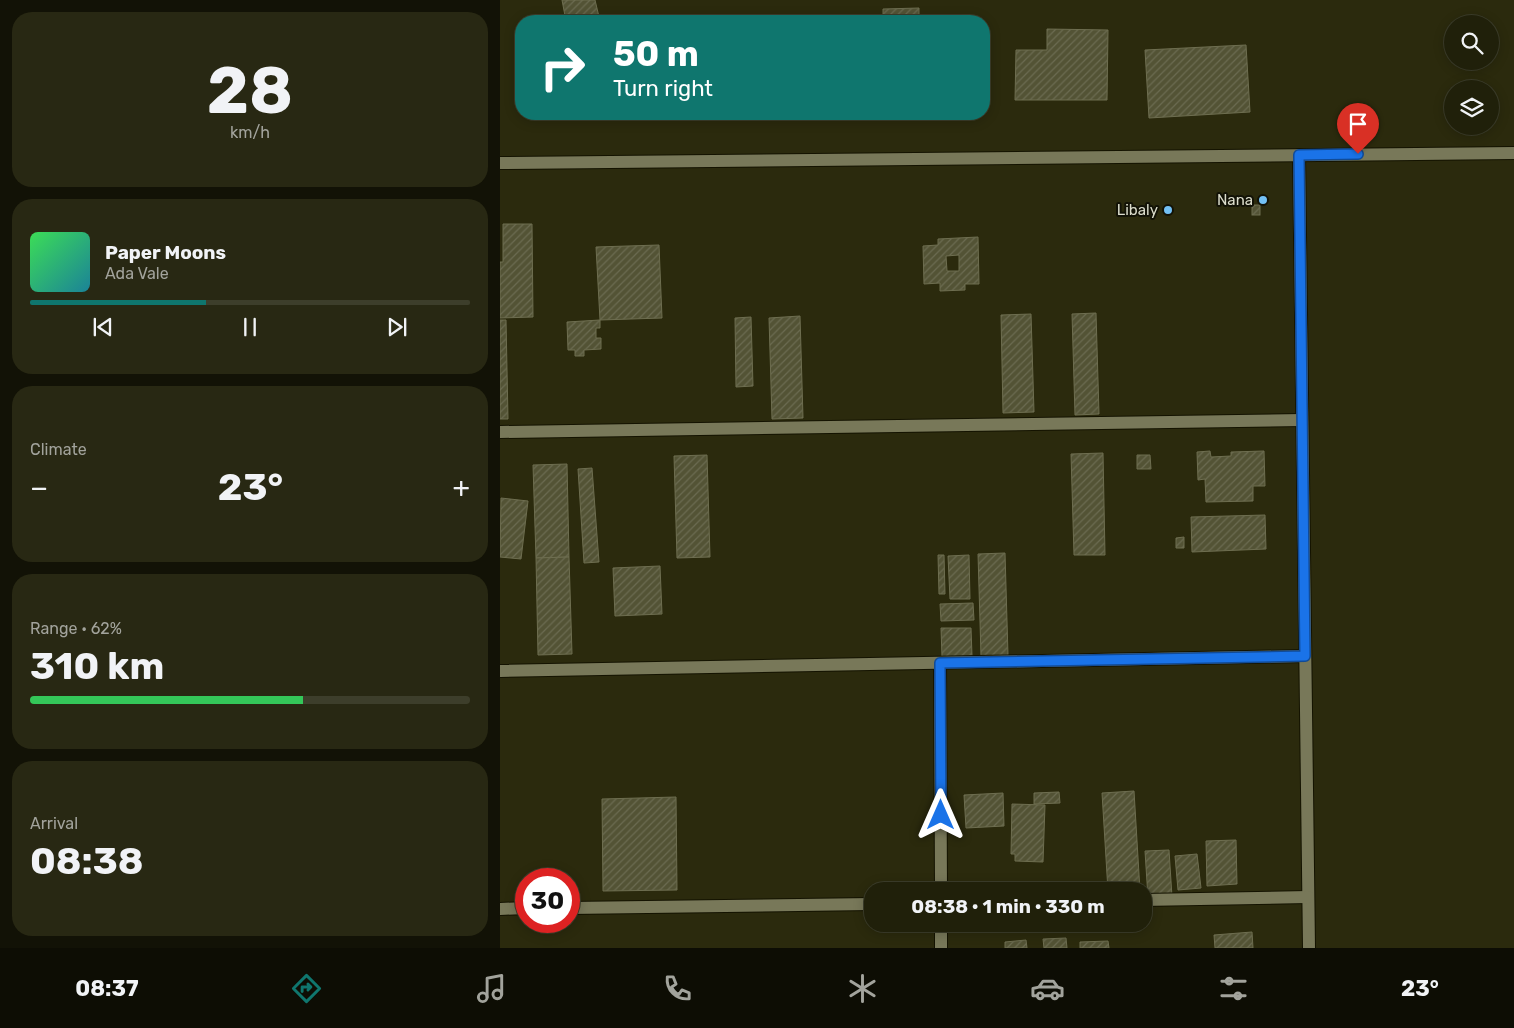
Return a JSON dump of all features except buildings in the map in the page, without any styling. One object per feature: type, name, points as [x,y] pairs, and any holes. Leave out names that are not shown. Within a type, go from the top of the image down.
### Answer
[{"type":"street","points":[[500,163],[1514,153]]},
{"type":"street","points":[[1299,155],[1309,948]]},
{"type":"street","points":[[500,432],[1302,420]]},
{"type":"street","points":[[500,671],[1305,656]]},
{"type":"street","points":[[940,663],[941,882]]},
{"type":"street","points":[[1152,900],[1308,897]]},
{"type":"street","points":[[580,908],[864,904]]},
{"type":"street","points":[[500,908],[515,908]]},
{"type":"street","points":[[941,932],[941,948]]},
{"type":"place","name":"Nana","points":[[1263,200]]},
{"type":"place","name":"Libaly","points":[[1168,210]]},
{"type":"route","points":[[941,815],[940,663],[1305,656],[1299,155],[1358,154]]}]
